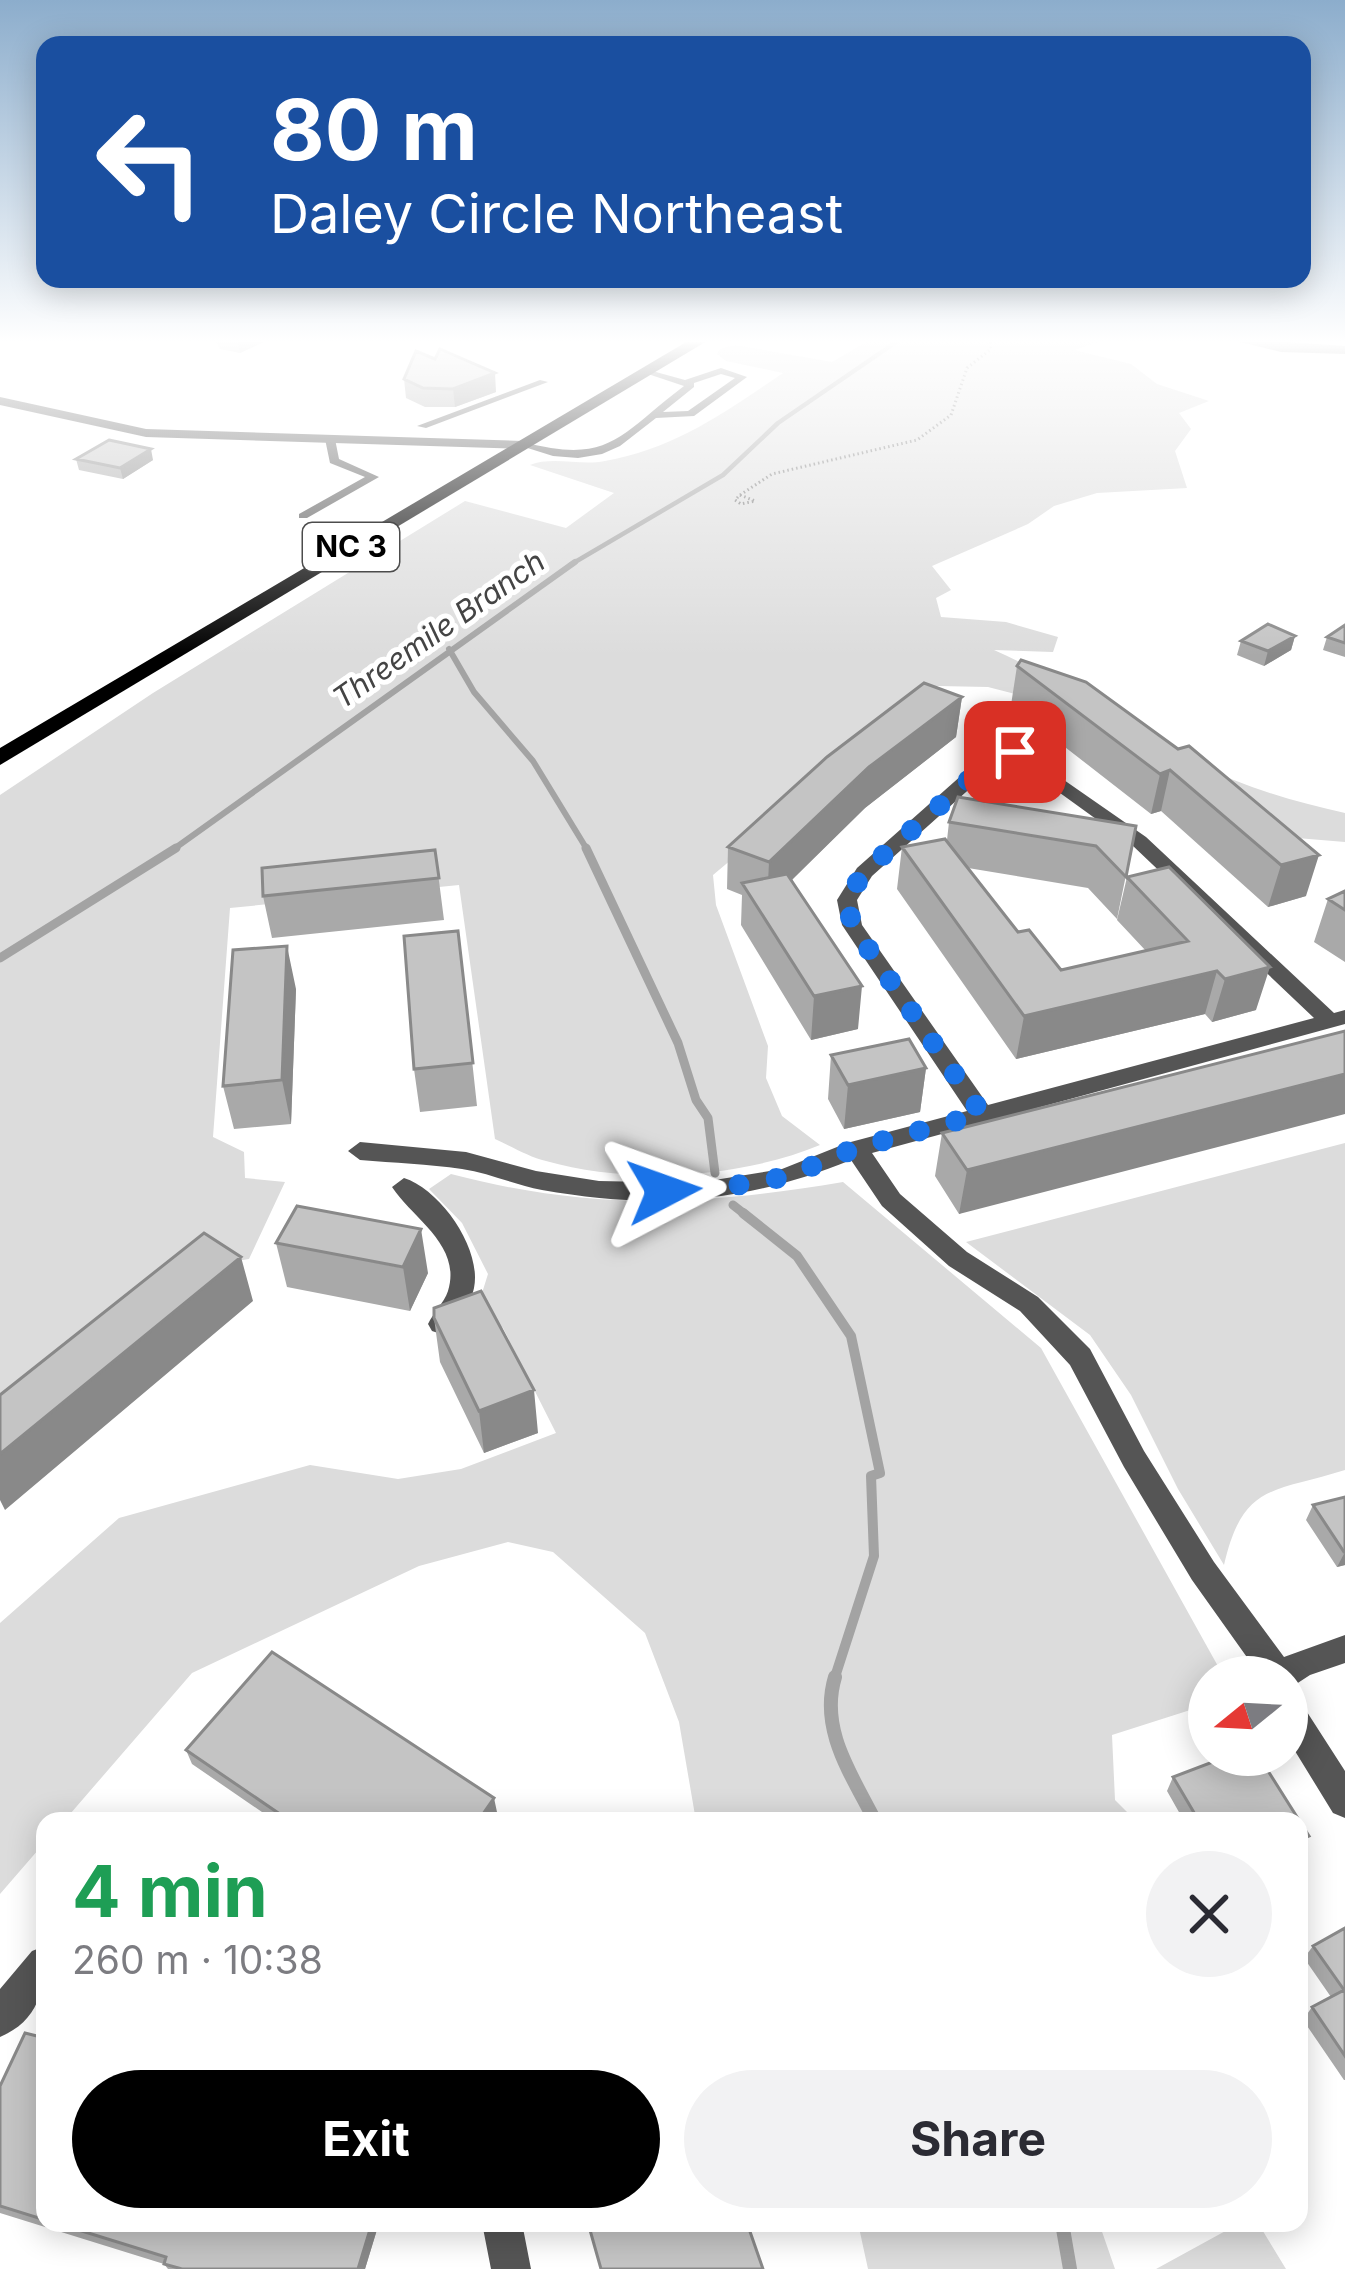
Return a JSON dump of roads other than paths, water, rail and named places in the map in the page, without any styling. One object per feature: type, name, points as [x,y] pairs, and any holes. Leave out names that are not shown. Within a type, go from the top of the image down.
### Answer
[{"type":"main road","name":"NC 3","points":[[0,758],[523,445]]},
{"type":"street","points":[[487,444],[523,445]]},
{"type":"street","points":[[982,1114],[852,925],[847,899],[864,872],[959,803],[987,764],[1015,752],[1139,841],[1338,1019]]},
{"type":"street","points":[[1076,828],[1139,841]]},
{"type":"street","points":[[436,1331],[461,1292],[456,1251],[442,1220],[360,1151],[466,1161],[536,1180],[599,1190],[696,1192],[786,1177],[856,1148],[1338,1019]]},
{"type":"street","points":[[856,1148],[891,1200],[958,1259],[1028,1304],[1080,1357],[1134,1460],[1202,1570],[1265,1656]]},
{"type":"street","points":[[1308,1661],[1345,1649]]},
{"type":"street","points":[[1308,1742],[1345,1801]]},
{"type":"street","points":[[0,2018],[36,1975]]},
{"type":"street","points":[[504,2232],[512,2269]]},
{"type":"lane","points":[[303,516],[374,477],[334,461],[331,444]]},
{"type":"lane","points":[[523,445],[562,458],[601,452],[613,444]]},
{"type":"waterway","name":"Threemile Branch","points":[[575,562],[723,475],[756,444]]},
{"type":"waterway","name":"Threemile Branch","points":[[450,651],[575,562]]},
{"type":"waterway","name":"Threemile Branch","points":[[570,565],[575,562]]},
{"type":"waterway","name":"Threemile Branch","points":[[171,851],[450,651]]},
{"type":"waterway","points":[[450,651],[474,692],[533,761],[588,851]]},
{"type":"waterway","name":"Threemile Branch","points":[[0,958],[176,848]]},
{"type":"waterway","points":[[586,848],[708,1118],[715,1173]]},
{"type":"waterway","points":[[733,1205],[747,1216]]},
{"type":"waterway","points":[[743,1213],[797,1256],[851,1336],[880,1473],[871,1476],[874,1556],[834,1680]]},
{"type":"waterway","points":[[835,1677],[831,1697],[835,1734],[870,1812]]},
{"type":"waterway","points":[[1064,2232],[1070,2269]]}]
